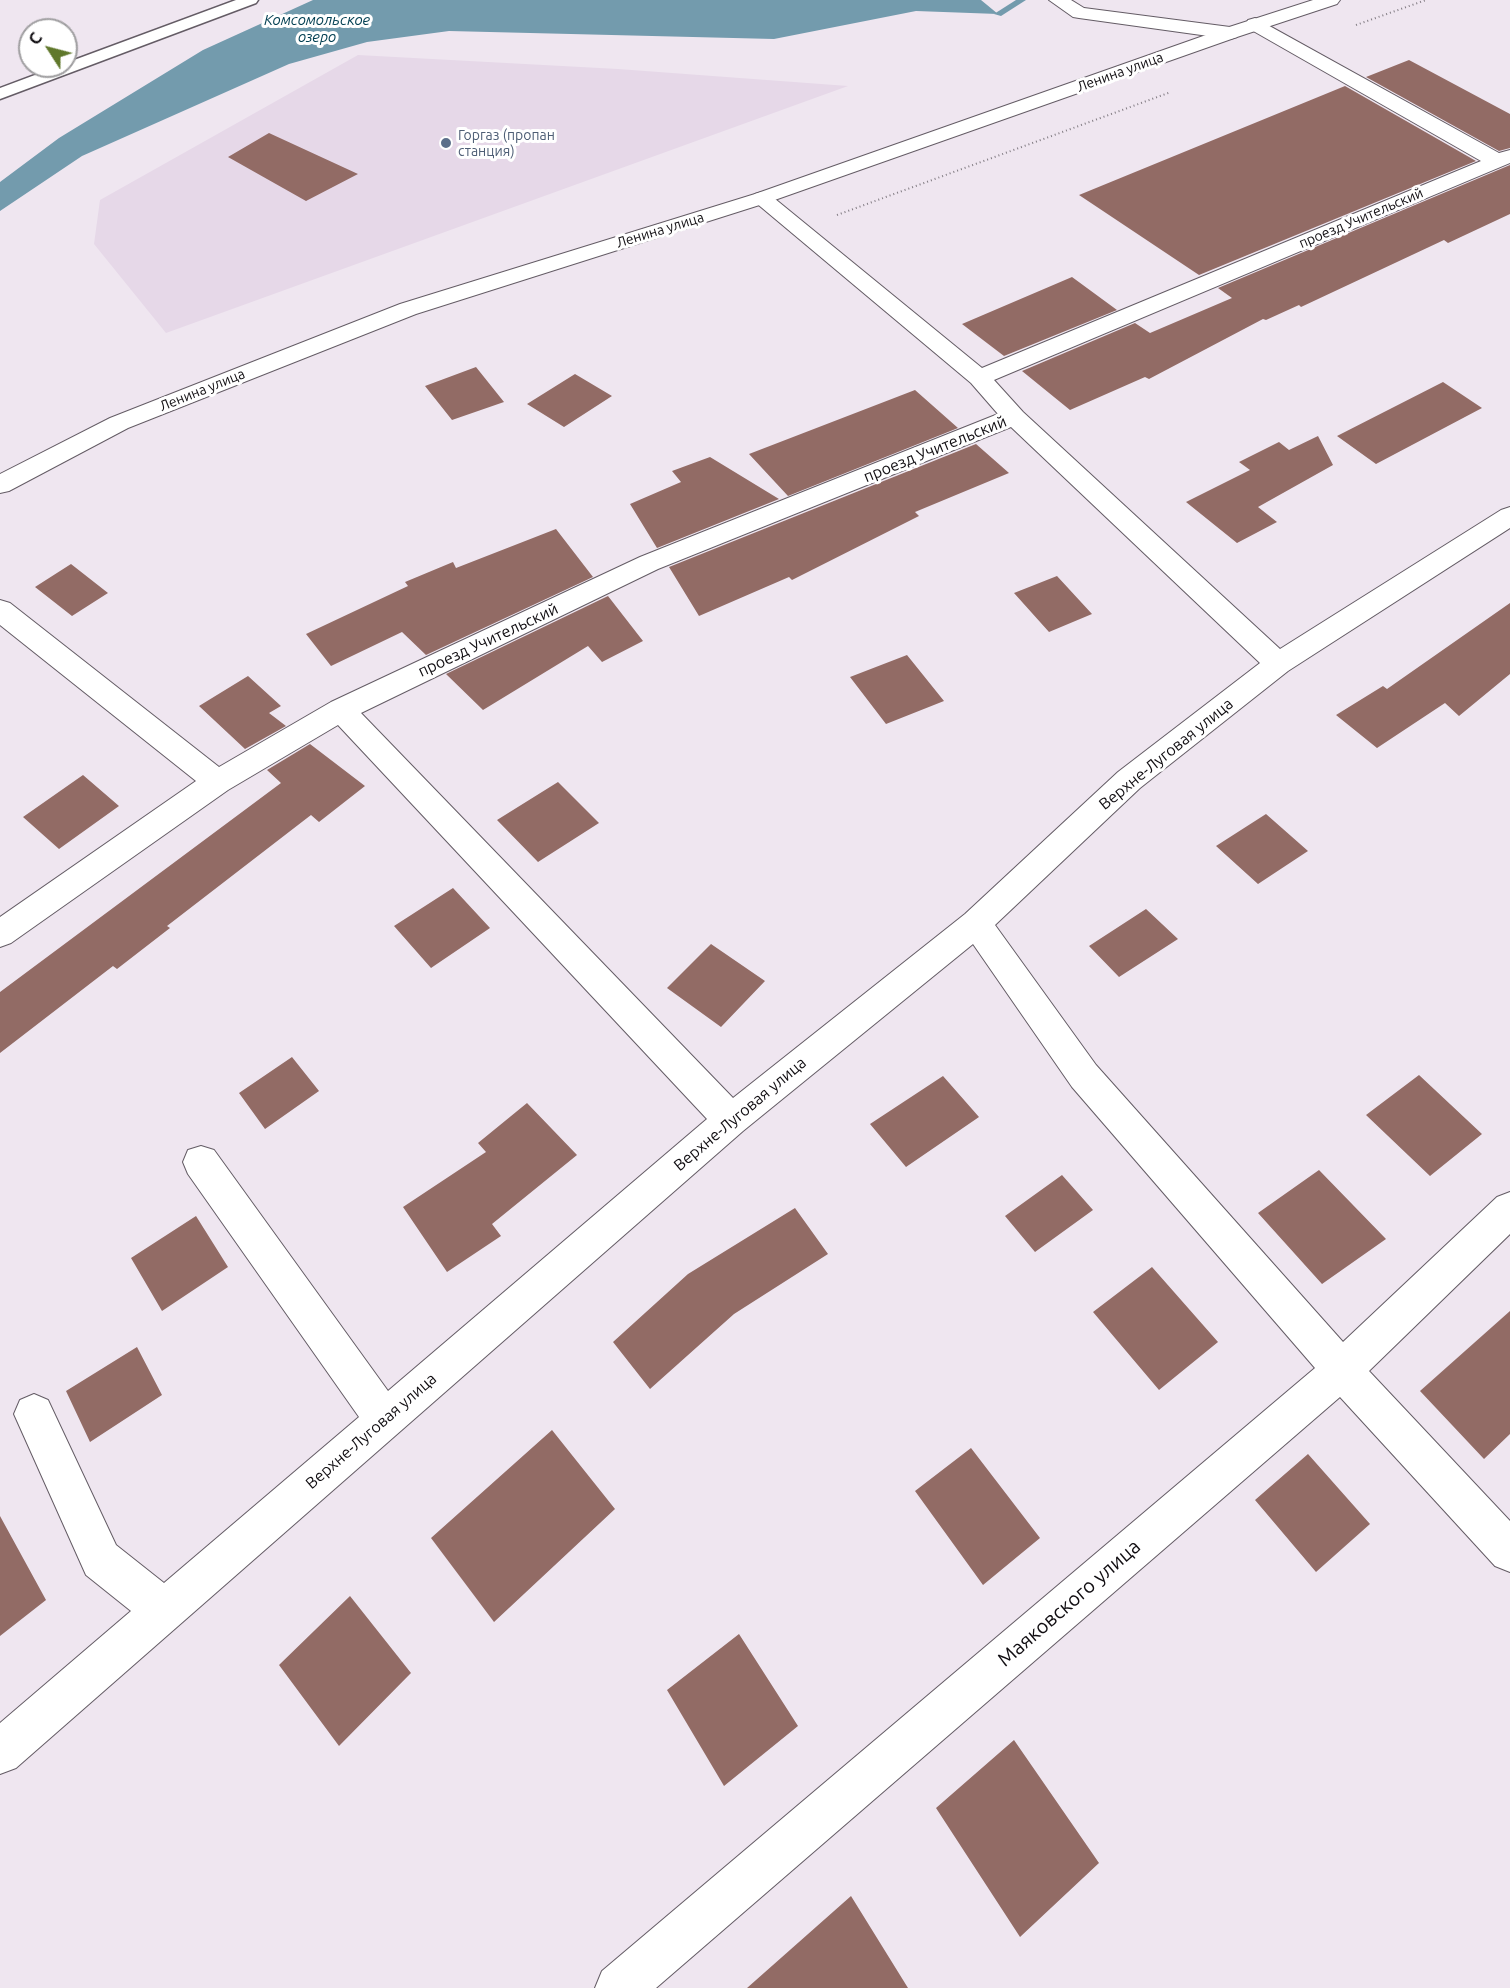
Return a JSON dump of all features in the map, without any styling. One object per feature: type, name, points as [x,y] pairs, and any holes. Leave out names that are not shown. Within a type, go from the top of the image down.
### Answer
[{"type":"street","points":[[1058,0],[1079,12],[1230,33]]},
{"type":"street","name":"Ленина улица","points":[[0,485],[119,423],[408,309],[762,198],[1255,24],[1331,0]]},
{"type":"street","points":[[1255,24],[1504,159]]},
{"type":"street","name":"проезд Учительский","points":[[979,378],[1504,159]]},
{"type":"street","points":[[762,198],[979,378],[1014,417],[1278,664]]},
{"type":"street","name":"проезд Учительский","points":[[0,934],[217,782],[341,710],[649,563],[1014,417]]},
{"type":"street","name":"Верхне-Луговая улица","points":[[0,1752],[731,1120],[976,923],[1129,780],[1278,664],[1510,516]]},
{"type":"street","points":[[0,610],[217,782]]},
{"type":"street","points":[[341,710],[731,1120]]},
{"type":"street","points":[[976,923],[1084,1076],[1342,1370],[1510,1551]]},
{"type":"street","points":[[201,1162],[384,1419]]},
{"type":"street","name":"Маяковского улица","points":[[619,1988],[1342,1370],[1510,1209]]},
{"type":"street","points":[[34,1414],[101,1560],[164,1610]]},
{"type":"lane","points":[[0,94],[250,0]]},
{"type":"path","points":[[1296,46],[1426,0]]},
{"type":"path","points":[[800,229],[1174,90]]},
{"type":"shaded area","name":"Горгаз (пропан станция)","points":[[358,55],[618,69],[848,86],[166,333],[94,244],[100,200]]},
{"type":"water","name":"Комсомольское озеро","points":[[313,0],[981,0],[998,14],[916,11],[774,39],[449,31],[367,42],[289,64],[82,156],[0,211],[0,182],[59,138],[203,50]]},
{"type":"building","points":[[1409,60],[1510,114],[1510,148],[1499,151],[1366,77]]},
{"type":"building","points":[[1345,86],[1476,161],[1199,275],[1079,195]]},
{"type":"building","points":[[269,133],[358,174],[306,201],[228,157]]},
{"type":"building","points":[[1510,165],[1510,214],[1448,243],[1444,240],[1301,307],[1299,305],[1266,320],[1263,319],[1149,379],[1145,377],[1070,410],[1022,371],[1135,323],[1150,333],[1232,298],[1218,288]]},
{"type":"building","points":[[1072,277],[1117,310],[1004,356],[962,324]]},
{"type":"building","points":[[476,367],[504,402],[452,420],[425,386]]},
{"type":"building","points":[[575,374],[612,396],[564,427],[527,404]]},
{"type":"building","points":[[1443,382],[1482,408],[1376,464],[1337,436]]},
{"type":"building","points":[[915,390],[958,428],[788,496],[749,454]]},
{"type":"building","points":[[1318,436],[1333,465],[1258,507],[1277,522],[1237,543],[1186,502],[1250,470],[1239,462],[1279,442],[1289,450]]},
{"type":"building","points":[[976,444],[1009,473],[915,512],[919,516],[792,580],[789,577],[699,616],[669,567]]},
{"type":"building","points":[[710,457],[779,499],[657,548],[630,504],[681,482],[672,471]]},
{"type":"building","points":[[556,529],[593,577],[426,655],[402,632],[331,666],[306,634],[408,586],[405,582],[453,562],[456,568]]},
{"type":"building","points":[[71,564],[108,593],[72,616],[35,587]]},
{"type":"building","points":[[1057,576],[1092,614],[1049,632],[1014,593]]},
{"type":"building","points":[[608,596],[643,641],[602,662],[588,646],[483,710],[446,674]]},
{"type":"building","points":[[1510,603],[1510,674],[1459,716],[1445,703],[1377,748],[1336,715],[1383,686],[1387,689]]},
{"type":"building","points":[[907,655],[944,701],[886,724],[850,677]]},
{"type":"building","points":[[248,676],[281,706],[269,713],[286,726],[245,749],[199,706]]},
{"type":"building","points":[[310,744],[365,786],[319,822],[311,815],[167,926],[170,928],[117,969],[113,966],[0,1053],[0,992],[281,783],[267,770]]},
{"type":"building","points":[[83,775],[119,806],[59,849],[23,817]]},
{"type":"building","points":[[558,782],[599,823],[538,862],[497,820]]},
{"type":"building","points":[[1266,814],[1308,851],[1258,884],[1216,846]]},
{"type":"building","points":[[453,888],[490,928],[431,968],[394,926]]},
{"type":"building","points":[[1146,909],[1178,939],[1119,977],[1089,946]]},
{"type":"building","points":[[711,944],[765,981],[721,1027],[667,988]]},
{"type":"building","points":[[292,1057],[319,1091],[265,1129],[239,1093]]},
{"type":"building","points":[[1419,1075],[1482,1134],[1430,1176],[1366,1115]]},
{"type":"building","points":[[943,1076],[979,1117],[906,1167],[870,1124]]},
{"type":"building","points":[[527,1103],[577,1155],[492,1224],[501,1236],[447,1272],[403,1207],[486,1152],[478,1143]]},
{"type":"building","points":[[1319,1170],[1386,1239],[1322,1284],[1258,1213]]},
{"type":"building","points":[[1062,1175],[1093,1210],[1035,1252],[1005,1216]]},
{"type":"building","points":[[795,1208],[828,1254],[734,1314],[650,1389],[613,1342],[688,1274]]},
{"type":"building","points":[[196,1216],[228,1267],[162,1311],[131,1258]]},
{"type":"building","points":[[1152,1267],[1218,1342],[1159,1390],[1093,1312]]},
{"type":"building","points":[[1510,1311],[1510,1434],[1484,1459],[1420,1391]]},
{"type":"building","points":[[137,1347],[162,1395],[90,1442],[66,1391]]},
{"type":"building","points":[[552,1430],[615,1509],[494,1622],[431,1538]]},
{"type":"building","points":[[971,1448],[1040,1538],[983,1585],[915,1491]]},
{"type":"building","points":[[1308,1454],[1370,1524],[1316,1572],[1255,1500]]},
{"type":"building","points":[[0,1516],[46,1600],[0,1636]]},
{"type":"building","points":[[350,1596],[411,1673],[339,1746],[279,1665]]},
{"type":"building","points":[[739,1634],[798,1726],[724,1786],[667,1690]]},
{"type":"building","points":[[1014,1740],[1099,1863],[1020,1937],[936,1808]]},
{"type":"building","points":[[851,1896],[908,1988],[747,1988]]},
{"type":"waterway","points":[[998,14],[1022,0]]},
{"type":"place","name":"Горгаз (пропан станция)","points":[[446,143]]}]
